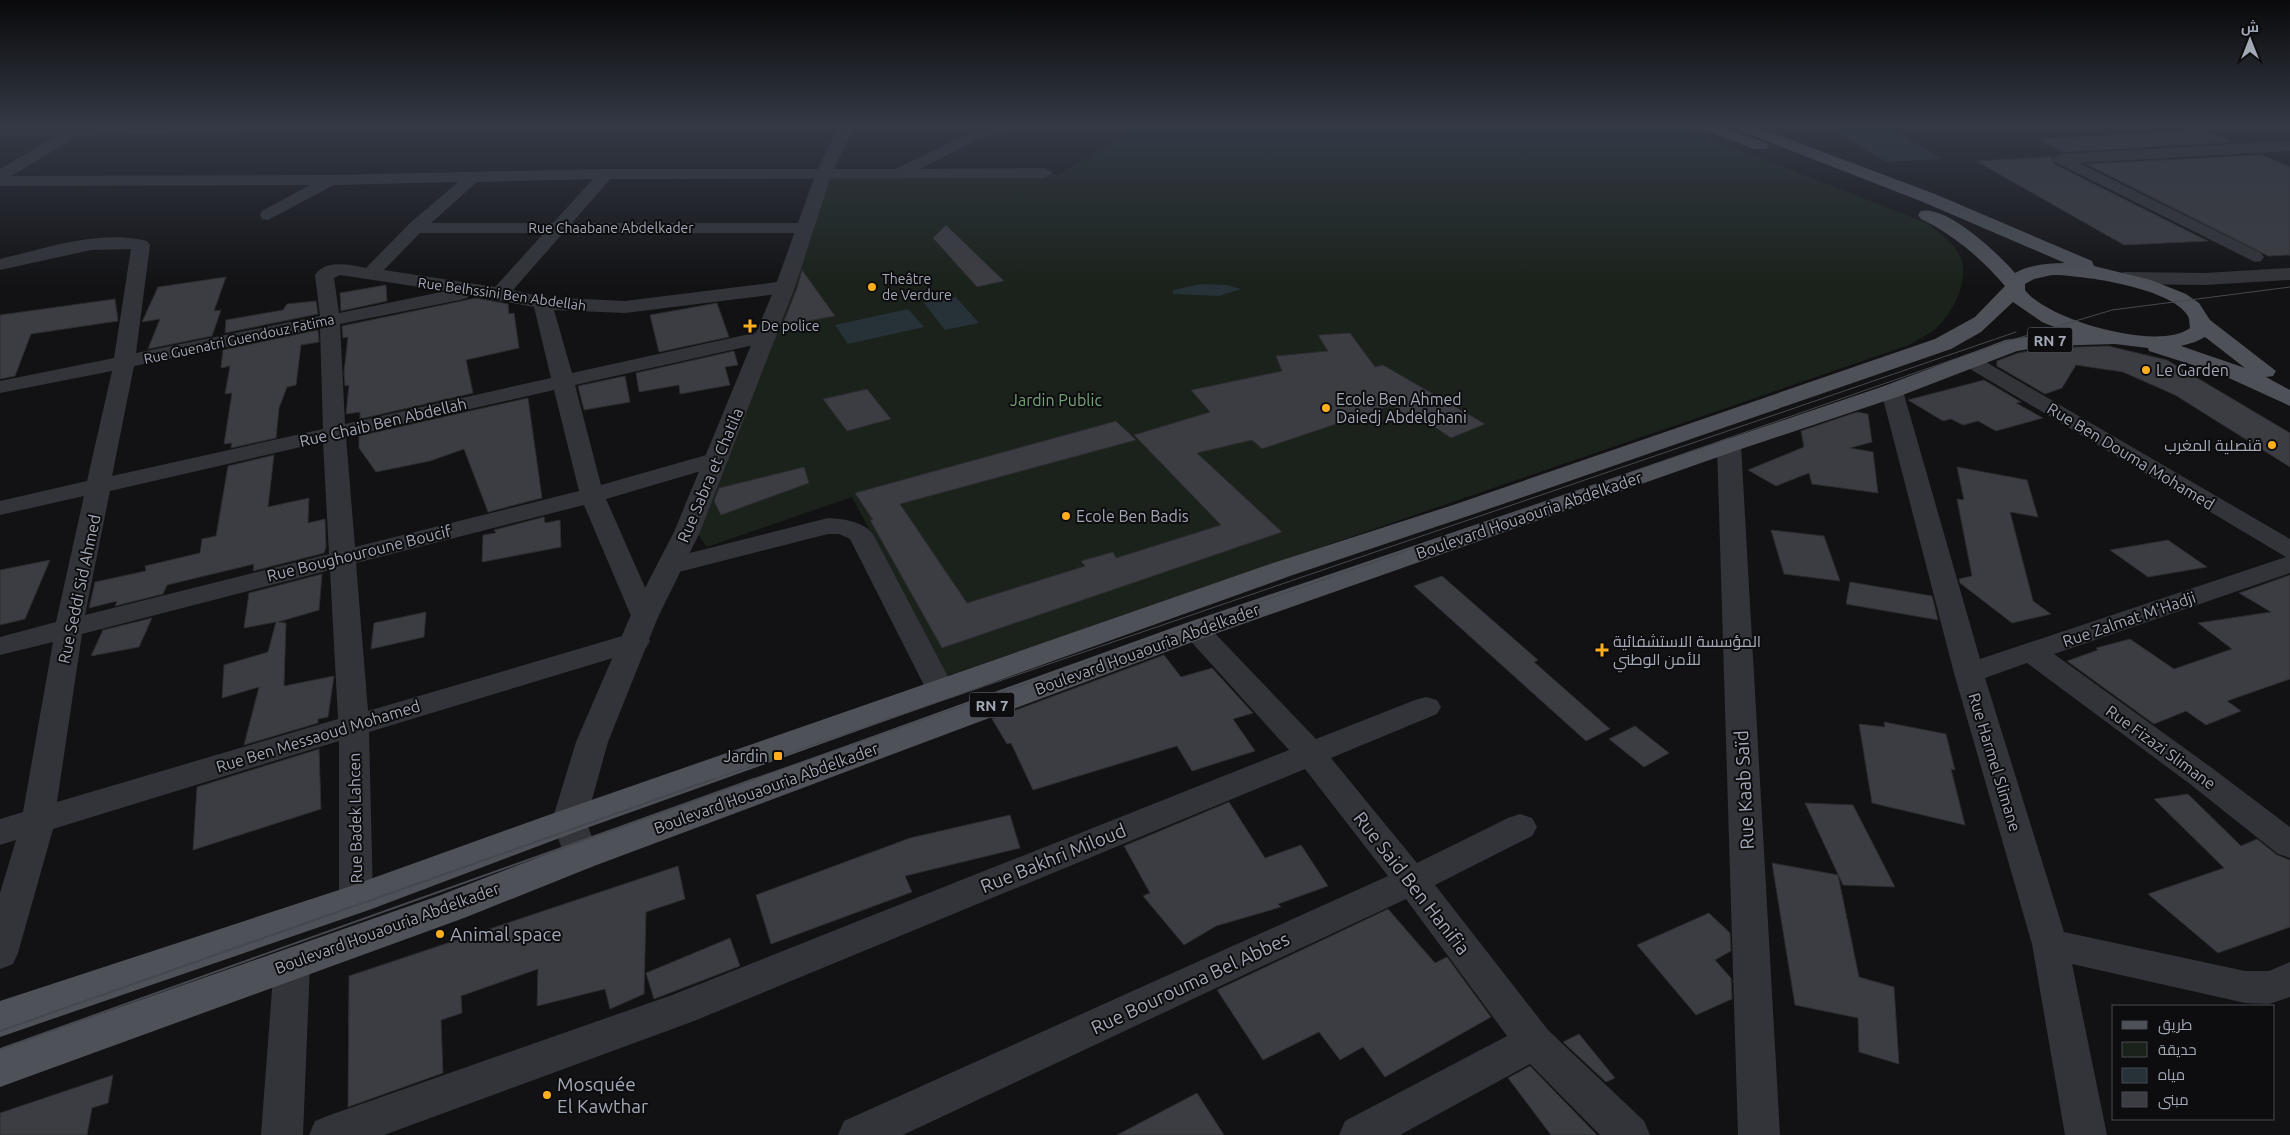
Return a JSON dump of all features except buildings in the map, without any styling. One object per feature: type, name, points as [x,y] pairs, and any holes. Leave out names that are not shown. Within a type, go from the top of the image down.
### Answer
[{"type":"main road","points":[[1843,180],[1951,226],[1989,256],[2014,286],[2026,305],[2053,320],[2080,330],[2115,338],[2162,342],[2185,338],[2199,330],[2196,315]]},
{"type":"main road","points":[[1881,180],[1929,198],[2100,272]]},
{"type":"main road","points":[[2014,286],[2020,276],[2033,271],[2075,269],[2125,278],[2170,294],[2244,358],[2290,386]]},
{"type":"main road","name":"Boulevard Houaouria Abdelkader","points":[[0,1019],[356,898],[1280,570],[1465,509],[1943,344],[1968,334],[1984,320],[2014,286]]},
{"type":"main road","name":"RN 7","points":[[1980,359],[2013,345],[2031,342],[2115,338]]},
{"type":"main road","points":[[2142,341],[2232,370],[2290,399]]},
{"type":"main road","name":"Boulevard Houaouria Abdelkader","points":[[0,1068],[451,907],[581,856],[1196,630],[1980,359]]},
{"type":"street","points":[[0,181],[331,180]]},
{"type":"street","points":[[268,215],[331,180]]},
{"type":"street","points":[[370,274],[415,228],[470,180]]},
{"type":"street","points":[[499,294],[601,180]]},
{"type":"street","name":"Rue Sabra et Chatila","points":[[569,821],[592,742],[640,629],[671,566],[717,459],[786,288],[822,180]]},
{"type":"street","points":[[2100,180],[2255,258]]},
{"type":"street","name":"Rue Chaabane Abdelkader","points":[[415,228],[806,228]]},
{"type":"street","name":"Rue Seddi Sid Ahmed","points":[[0,265],[50,253],[118,244],[141,245],[124,363],[69,628],[38,822],[0,953]]},
{"type":"street","name":"Rue Belhssini Ben Abdellah","points":[[338,269],[499,294],[543,303],[598,307],[625,307],[786,288]]},
{"type":"street","name":"Rue Badek Lahcen","points":[[338,269],[324,275],[330,321],[334,433],[344,557],[354,725],[356,898]]},
{"type":"street","points":[[2125,278],[2174,280],[2290,274]]},
{"type":"street","points":[[2196,315],[2201,292],[2209,287],[2245,277]]},
{"type":"street","name":"Rue Guenatri Guendouz Fatima","points":[[0,387],[477,291]]},
{"type":"street","points":[[543,303],[592,495],[640,629]]},
{"type":"street","name":"Rue Chaib Ben Abdellah","points":[[0,508],[767,336]]},
{"type":"street","name":"Rue Ben Douma Mohamed","points":[[1980,359],[2290,550]]},
{"type":"street","name":"Rue Harmel Slimane","points":[[1892,391],[1969,673],[2050,944],[2086,1135]]},
{"type":"street","name":"Rue Kaab Saïd","points":[[1729,445],[1759,1135]]},
{"type":"street","name":"Rue Boughouroune Boucif","points":[[0,646],[592,495],[717,459]]},
{"type":"street","points":[[671,566],[828,526],[844,527],[860,534],[940,690]]},
{"type":"street","name":"Rue Zalmat M'Hadji","points":[[1969,673],[2290,564]]},
{"type":"street","name":"Rue Ben Messaoud Mohamed","points":[[0,832],[354,725],[640,629]]},
{"type":"street","name":"Rue Said Ben Hanifia","points":[[1196,630],[1310,753],[1412,881],[1534,1042],[1629,1135]]},
{"type":"street","name":"Rue Fizazi Slimane","points":[[2031,652],[2201,776],[2290,844]]},
{"type":"street","name":"Rue Bakhri Miloud","points":[[330,1135],[680,1009],[1426,707]]},
{"type":"street","points":[[569,821],[581,856]]},
{"type":"street","name":"Rue Bourouma Bel Abbes","points":[[859,1135],[1412,881],[1520,827]]},
{"type":"street","points":[[2050,944],[2245,988],[2265,989],[2280,986],[2290,978]]},
{"type":"street","points":[[282,1135],[292,963]]},
{"type":"street","points":[[1360,1135],[1534,1042]]},
{"type":"green space","name":"Jardin Public","points":[[825,180],[1816,180],[1927,223],[1948,240],[1958,252],[1962,262],[1962,283],[1954,305],[1933,331],[1909,345],[947,676],[852,497],[707,547],[689,522]]},
{"type":"water","points":[[1200,284],[1227,285],[1241,289],[1219,296],[1173,294],[1173,290]]},
{"type":"water","points":[[956,297],[979,323],[945,330],[924,303]]},
{"type":"water","points":[[908,309],[924,327],[848,344],[835,325]]},
{"type":"tram line","points":[[750,780],[1992,346],[2112,310],[2290,287]]},
{"type":"tram line","points":[[711,780],[2016,332]]},
{"type":"tram line","points":[[0,1031],[714,779]]},
{"type":"tram line","points":[[0,1049],[754,779]]},
{"type":"place","name":"Theâtre de Verdure","points":[[872,287]]},
{"type":"place","name":"De police","points":[[750,326]]},
{"type":"place","name":"Le Garden","points":[[2146,370]]},
{"type":"place","name":"Ecole Ben Ahmed Daiedj Abdelghani","points":[[1326,408]]},
{"type":"place","name":"قنصلية المغرب","points":[[2272,445]]},
{"type":"place","name":"Ecole Ben Badis","points":[[1066,516]]},
{"type":"place","name":"المؤسسة الاستشفائية للأمن الوطني","points":[[1602,650]]},
{"type":"place","name":"Jardin","points":[[778,756]]},
{"type":"place","name":"Animal space","points":[[440,934]]},
{"type":"place","name":"Mosquée El Kawthar","points":[[547,1095]]}]
